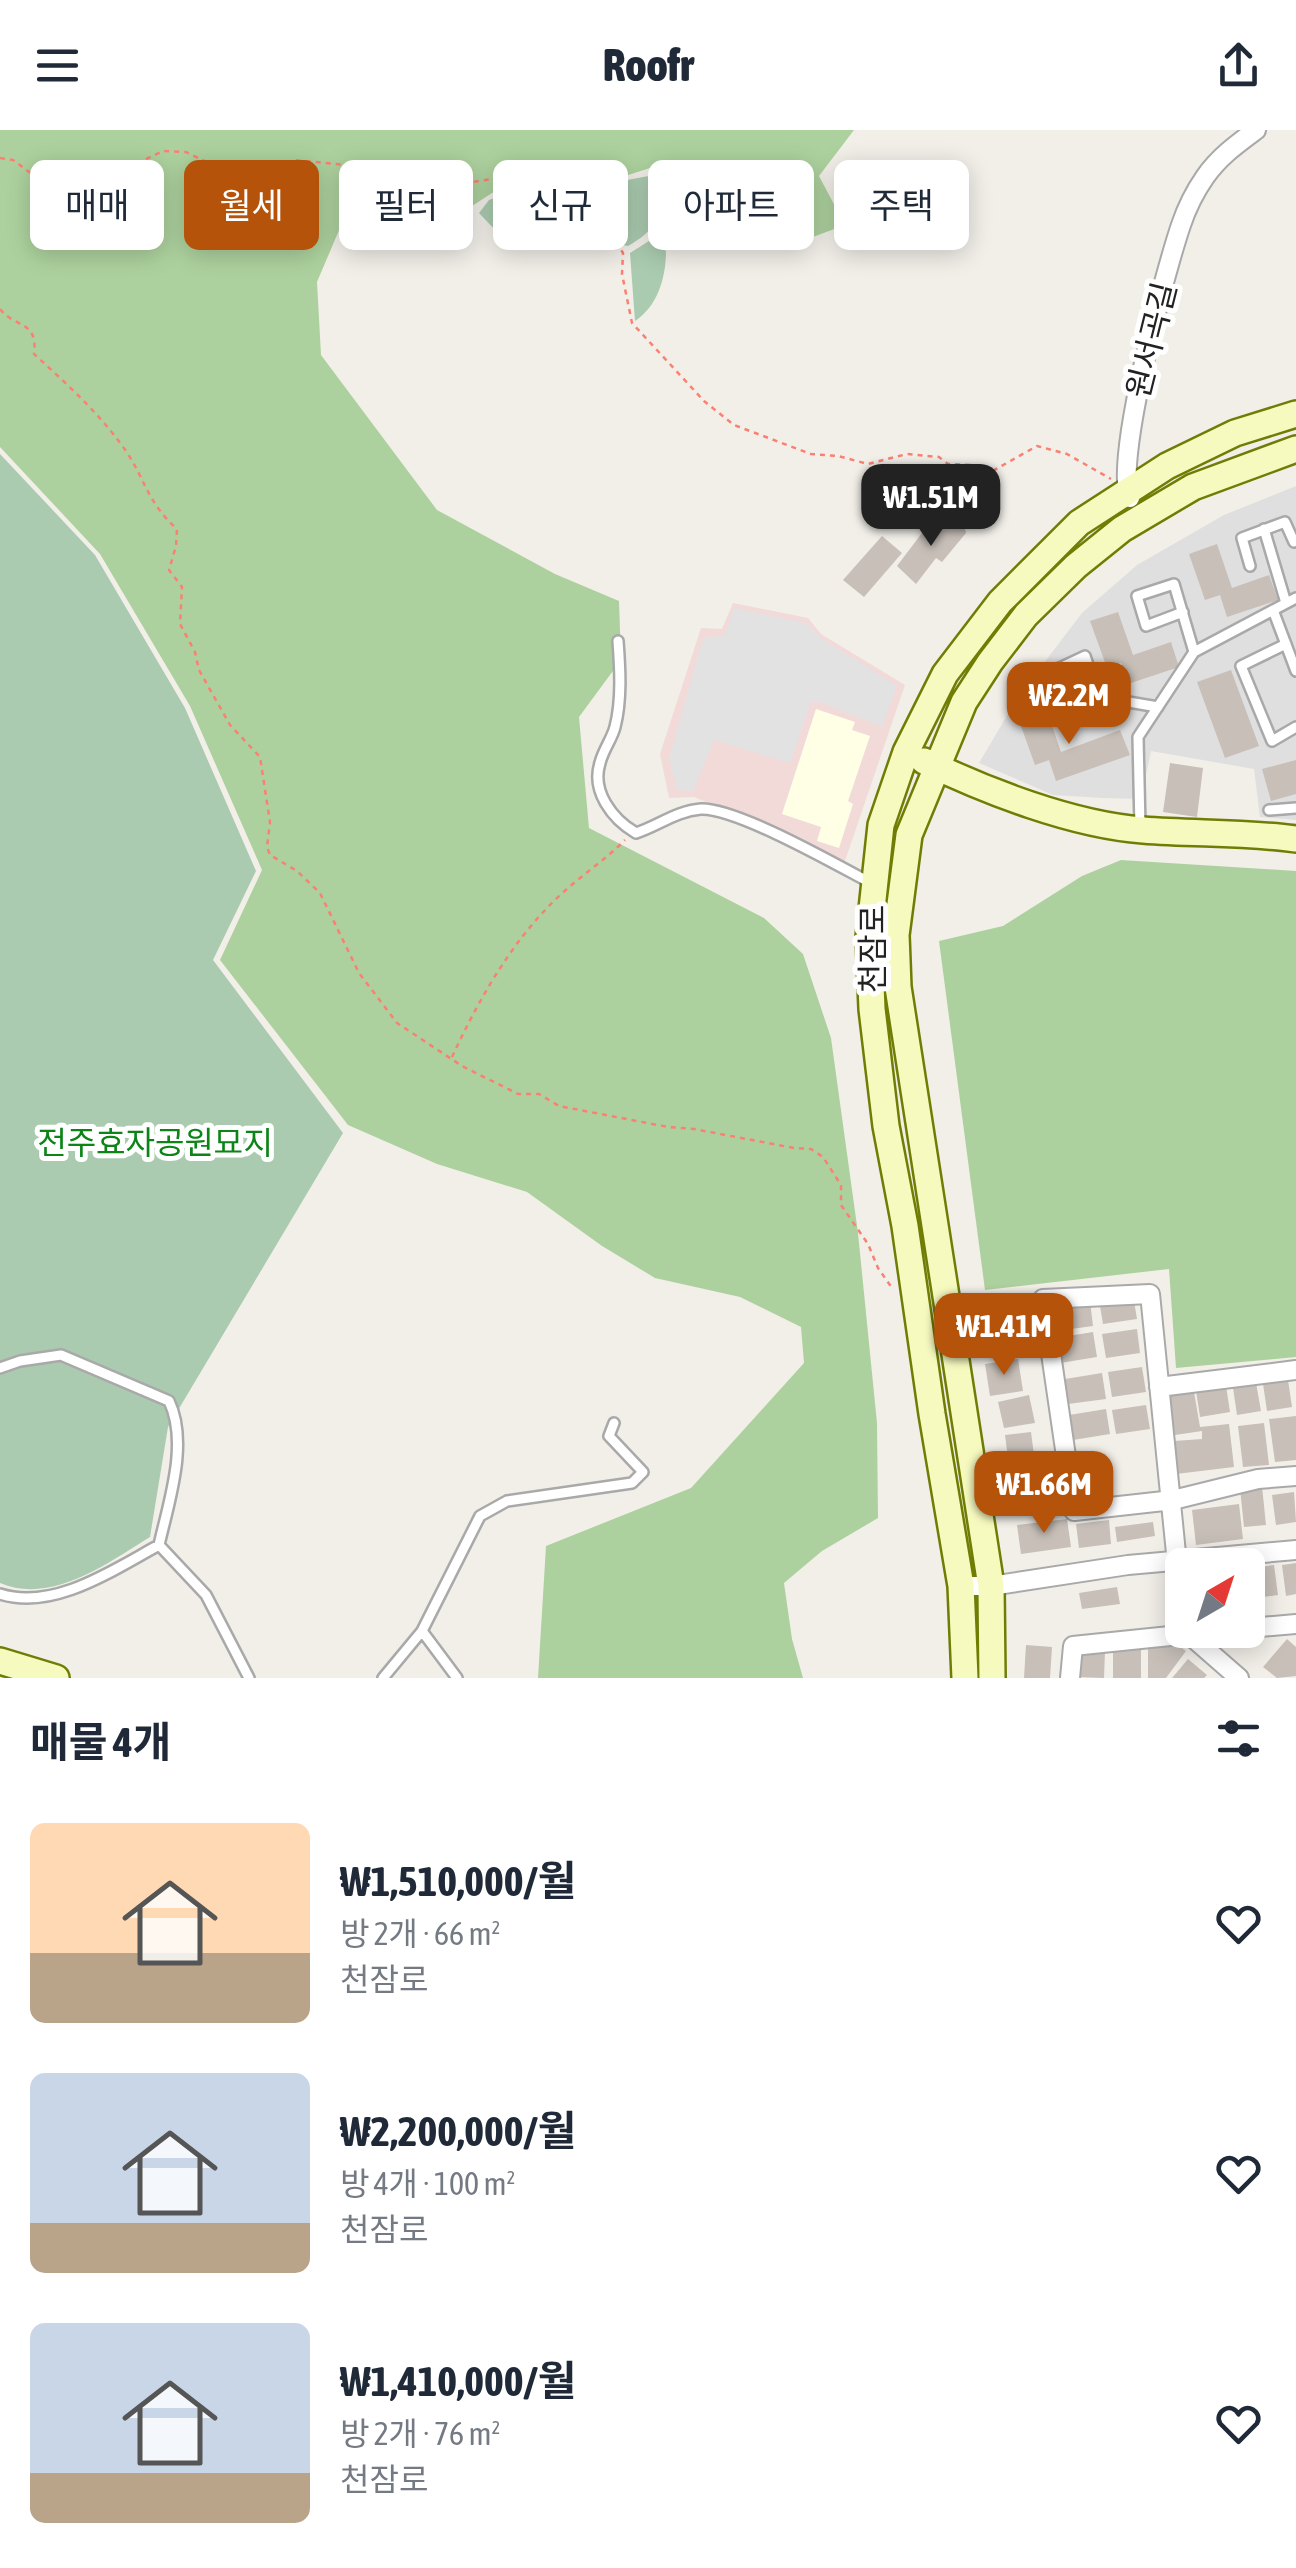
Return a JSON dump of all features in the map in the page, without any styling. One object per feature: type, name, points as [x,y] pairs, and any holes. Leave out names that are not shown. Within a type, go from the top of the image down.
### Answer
[{"type":"street","name":"원서곡길","points":[[1126,489],[1128,432],[1182,222],[1204,178],[1226,151],[1256,130]]},
{"type":"street","name":"천잠로","points":[[965,1678],[961,1586],[886,1126],[872,1008],[869,937],[880,825],[906,752],[945,674],[1000,602],[1079,523],[1167,466],[1234,433],[1296,414]]},
{"type":"street","name":"천잠로","points":[[992,1678],[992,1586],[898,987],[896,936],[909,835],[964,702],[1026,615],[1076,566],[1140,517],[1193,487],[1296,449]]},
{"type":"street","points":[[1126,489],[1140,517]]},
{"type":"street","points":[[906,752],[1050,811],[1140,830],[1296,839]]},
{"type":"street","points":[[1176,1548],[1173,1500],[1150,1294],[1044,1299],[1074,1511],[1173,1500],[1258,1479],[1296,1476]]},
{"type":"street","points":[[1159,1387],[1296,1370]]},
{"type":"street","points":[[1265,1553],[1296,1550]]},
{"type":"street","points":[[961,1586],[992,1586],[1165,1563]]},
{"type":"street","points":[[1265,1627],[1296,1624]]},
{"type":"street","points":[[1070,1678],[1073,1646],[1165,1634]]},
{"type":"street","points":[[1203,1648],[1239,1678]]},
{"type":"street","points":[[0,1661],[56,1678]]},
{"type":"lane","points":[[1250,566],[1242,538],[1285,522],[1294,542]]},
{"type":"lane","points":[[1264,529],[1286,603]]},
{"type":"lane","points":[[1182,612],[1146,626],[1138,596],[1174,584],[1194,652]]},
{"type":"lane","points":[[1140,830],[1138,737],[1194,652],[1296,598]]},
{"type":"lane","points":[[1272,610],[1296,671]]},
{"type":"lane","points":[[618,642],[620,671],[615,727],[598,766],[598,786],[611,813],[636,834],[672,816],[700,809],[719,811],[873,884]]},
{"type":"lane","points":[[1286,644],[1242,666],[1272,741],[1296,727]]},
{"type":"lane","points":[[1099,697],[1085,656],[1054,670],[1072,718],[1099,697],[1158,706]]},
{"type":"lane","points":[[1269,810],[1296,808]]},
{"type":"lane","points":[[0,1368],[20,1360],[61,1355],[169,1401],[177,1418],[173,1483],[158,1544],[92,1582],[29,1598],[0,1594]]},
{"type":"lane","points":[[383,1678],[422,1631],[480,1516],[507,1501],[632,1483],[643,1472],[609,1436],[614,1423]]},
{"type":"lane","points":[[158,1544],[206,1595],[250,1678]]},
{"type":"lane","points":[[422,1631],[457,1678]]},
{"type":"path","points":[[0,158],[13,160],[48,187],[111,176],[163,151],[186,152],[237,178],[294,160],[365,163],[473,182],[535,178],[591,201],[623,254],[622,274],[632,323],[704,401],[734,425],[811,454],[868,464],[907,454],[939,456],[948,464],[970,465],[989,474],[1037,446],[1067,454],[1126,489]]},
{"type":"path","points":[[0,309],[29,328],[36,340],[34,354],[106,425],[128,454],[151,501],[177,529],[168,570],[182,587],[180,624],[196,652],[199,670],[230,725],[260,758],[269,812],[270,855],[297,870],[320,893],[359,973],[397,1023],[518,1094],[539,1094],[559,1106],[668,1127],[812,1149],[823,1157],[841,1185],[841,1205],[868,1244],[878,1268],[896,1294],[915,1307]]},
{"type":"path","points":[[452,1058],[510,952],[550,905],[629,836]]},
{"type":"shaded area","points":[[1296,486],[1296,820],[1260,817],[1254,769],[1151,751],[1141,799],[1053,795],[979,763],[1018,697],[1082,613],[1137,565],[1224,515]]},
{"type":"shaded area","points":[[733,603],[808,618],[821,634],[905,685],[845,861],[694,797],[669,798],[660,754],[701,628],[722,629]]},
{"type":"shaded area","points":[[734,608],[806,623],[821,638],[897,686],[882,727],[811,702],[790,763],[714,740],[693,792],[677,790],[669,759],[703,638],[725,635]]},
{"type":"shaded area","points":[[816,709],[855,722],[852,730],[870,736],[848,801],[853,804],[839,848],[817,841],[821,827],[782,814]]},
{"type":"green space","points":[[0,130],[854,130],[819,176],[834,204],[834,229],[814,237],[814,160],[648,160],[648,169],[628,175],[628,160],[493,160],[493,192],[473,205],[473,160],[339,160],[339,230],[317,282],[321,355],[437,510],[555,574],[619,601],[621,660],[579,717],[589,828],[764,918],[803,954],[831,1038],[858,1233],[877,1423],[878,1518],[822,1551],[784,1583],[792,1639],[803,1678],[538,1678],[546,1546],[691,1488],[804,1363],[801,1327],[740,1297],[655,1278],[527,1192],[437,1164],[348,1125],[220,960],[262,870],[190,706],[100,554],[0,447]]},
{"type":"green space","points":[[648,176],[648,231],[628,246],[628,180]]},
{"type":"green space","points":[[493,198],[493,228],[479,213]]},
{"type":"green space","points":[[648,242],[648,250],[666,251],[659,290],[650,307],[635,321],[630,253]]},
{"type":"green space","name":"전주효자공원묘지","points":[[0,454],[95,555],[185,708],[256,871],[213,960],[343,1133],[168,1427],[150,1537],[78,1578],[39,1589],[0,1583]]},
{"type":"green space","points":[[1121,860],[1296,871],[1296,1357],[1176,1368],[1169,1269],[985,1290],[939,941],[1003,926],[1082,876]]},
{"type":"building","points":[[940,524],[964,524],[966,533],[942,562],[936,558],[916,584],[897,566],[925,529],[931,533]]},
{"type":"building","points":[[882,536],[902,553],[864,597],[843,580]]},
{"type":"building","points":[[1217,544],[1232,588],[1269,575],[1278,600],[1227,617],[1220,595],[1205,600],[1189,554]]},
{"type":"building","points":[[1118,612],[1133,655],[1171,642],[1179,667],[1128,684],[1121,663],[1107,668],[1090,621]]},
{"type":"building","points":[[1231,670],[1259,746],[1225,758],[1197,682]]},
{"type":"building","points":[[1046,708],[1061,752],[1120,730],[1130,755],[1056,781],[1049,760],[1035,765],[1018,718]]},
{"type":"building","points":[[1296,760],[1296,794],[1271,801],[1262,769]]},
{"type":"building","points":[[1170,763],[1203,768],[1197,817],[1163,812]]},
{"type":"building","points":[[1015,1293],[1018,1312],[989,1317],[986,1297]]},
{"type":"building","points":[[1133,1295],[1137,1319],[1103,1324],[1099,1300]]},
{"type":"building","points":[[1090,1301],[1093,1326],[1056,1331],[1052,1306]]},
{"type":"building","points":[[1021,1324],[1025,1349],[994,1353],[990,1329]]},
{"type":"building","points":[[1137,1329],[1140,1353],[1106,1358],[1102,1334]]},
{"type":"building","points":[[1093,1332],[1097,1357],[1060,1363],[1056,1338]]},
{"type":"building","points":[[1018,1359],[1023,1391],[990,1396],[985,1364]]},
{"type":"building","points":[[1142,1367],[1146,1392],[1112,1397],[1108,1372]]},
{"type":"building","points":[[1102,1373],[1106,1399],[1068,1404],[1065,1379]]},
{"type":"building","points":[[1287,1373],[1292,1407],[1267,1411],[1262,1377]]},
{"type":"building","points":[[1255,1377],[1261,1411],[1237,1415],[1232,1381]]},
{"type":"building","points":[[1225,1379],[1230,1412],[1200,1417],[1195,1384]]},
{"type":"building","points":[[1194,1392],[1200,1427],[1229,1424],[1234,1467],[1176,1474],[1174,1441],[1202,1439],[1202,1431],[1175,1435],[1169,1396]]},
{"type":"building","points":[[1029,1395],[1035,1423],[1004,1428],[998,1402]]},
{"type":"building","points":[[1146,1405],[1150,1429],[1116,1434],[1112,1410]]},
{"type":"building","points":[[1106,1409],[1110,1434],[1073,1440],[1069,1415]]},
{"type":"building","points":[[1296,1416],[1296,1460],[1275,1462],[1269,1419]]},
{"type":"building","points":[[1264,1423],[1269,1465],[1243,1467],[1238,1426]]},
{"type":"building","points":[[1031,1432],[1035,1463],[1009,1466],[1005,1435]]},
{"type":"building","points":[[1039,1469],[1045,1496],[1017,1502],[1011,1475]]},
{"type":"building","points":[[1262,1486],[1266,1525],[1244,1527],[1240,1488]]},
{"type":"building","points":[[1294,1492],[1296,1522],[1276,1525],[1272,1495]]},
{"type":"building","points":[[1239,1504],[1243,1539],[1196,1545],[1192,1510]]},
{"type":"building","points":[[1067,1519],[1071,1547],[1021,1554],[1017,1525]]},
{"type":"building","points":[[1109,1520],[1111,1544],[1079,1548],[1076,1524]]},
{"type":"building","points":[[1153,1522],[1155,1536],[1117,1542],[1115,1527]]},
{"type":"building","points":[[1296,1563],[1296,1594],[1286,1596],[1282,1565]]},
{"type":"building","points":[[1274,1565],[1278,1595],[1265,1597],[1265,1566]]},
{"type":"building","points":[[1117,1587],[1120,1604],[1082,1609],[1079,1593]]},
{"type":"building","points":[[1165,1639],[1165,1648],[1186,1651],[1166,1678],[1148,1678],[1148,1645]]},
{"type":"building","points":[[1287,1639],[1296,1647],[1296,1676],[1277,1678],[1263,1667]]},
{"type":"building","points":[[1113,1644],[1141,1644],[1141,1678],[1113,1678]]},
{"type":"building","points":[[1026,1645],[1052,1647],[1050,1678],[1024,1678]]},
{"type":"building","points":[[1077,1650],[1105,1651],[1104,1678],[1076,1677]]},
{"type":"building","points":[[1188,1659],[1207,1675],[1172,1678]]}]
